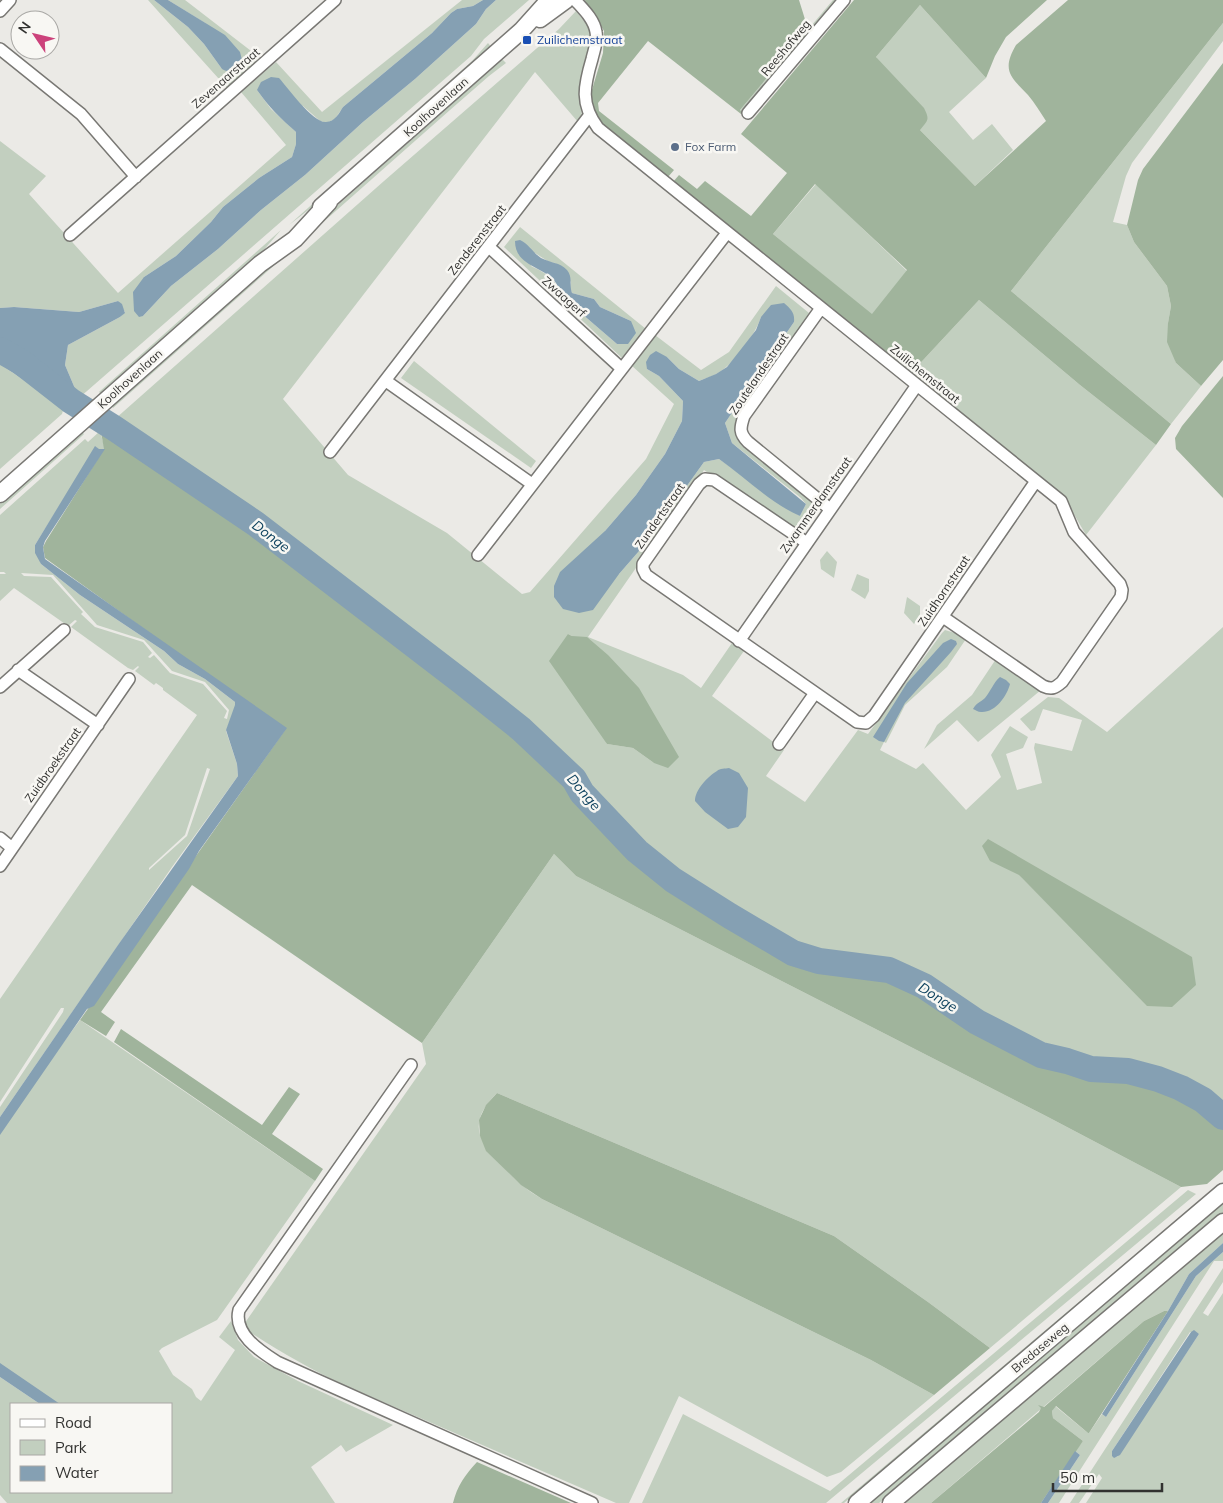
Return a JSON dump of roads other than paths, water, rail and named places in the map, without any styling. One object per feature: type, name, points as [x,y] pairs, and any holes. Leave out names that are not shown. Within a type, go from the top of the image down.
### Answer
[{"type":"main road","name":"Koolhovenlaan","points":[[0,494],[260,264],[288,230],[329,202],[521,31],[549,0]]},
{"type":"main road","name":"Koolhovenlaan","points":[[521,31],[552,12],[566,0]]},
{"type":"main road","name":"Bredaseweg","points":[[857,1503],[1223,1192]]},
{"type":"main road","name":"Bredaseweg","points":[[890,1503],[1223,1222]]},
{"type":"street","points":[[0,12],[10,0]]},
{"type":"street","name":"Zevenaarstraat","points":[[70,235],[336,0]]},
{"type":"street","points":[[575,0],[590,18],[596,33],[596,44],[587,76],[585,92],[585,102],[589,116]]},
{"type":"street","name":"Reeshofweg","points":[[748,113],[844,0]]},
{"type":"street","points":[[0,49],[81,114],[136,177]]},
{"type":"street","name":"Zuilichemstraat","points":[[589,116],[598,128],[614,142],[1061,501],[1074,532],[1120,584],[1122,590],[1121,597],[1062,682],[1054,688],[1043,686],[943,617]]},
{"type":"street","name":"Zenderenstraat","points":[[330,452],[589,116]]},
{"type":"street","points":[[478,555],[727,233]]},
{"type":"street","name":"Zwaagerf","points":[[489,247],[622,368]]},
{"type":"street","name":"Zoutelandestraat","points":[[821,308],[744,416],[740,428],[742,436],[748,442],[830,509]]},
{"type":"street","points":[[386,381],[532,484]]},
{"type":"street","name":"Zwammerdamstraat","points":[[739,640],[917,385]]},
{"type":"street","name":"Zundertstraat","points":[[806,543],[714,480],[704,480],[699,484],[644,562],[643,570],[646,575],[857,722],[866,723],[874,716]]},
{"type":"street","name":"Zuidhornstraat","points":[[874,716],[1036,481]]},
{"type":"street","points":[[0,687],[64,630]]},
{"type":"street","points":[[18,670],[98,724]]},
{"type":"street","name":"Zuidbroekstraat","points":[[0,866],[128,679]]},
{"type":"street","points":[[779,744],[815,693]]},
{"type":"street","points":[[0,838],[12,848]]},
{"type":"street","points":[[411,1065],[239,1310],[238,1316],[242,1331],[255,1347],[276,1362],[592,1503]]},
{"type":"water","points":[[154,0],[168,0],[225,35],[240,52],[242,60],[238,66],[231,71],[222,69],[204,44],[188,27]]},
{"type":"water","points":[[483,0],[496,0],[486,9],[476,24],[415,79],[218,249],[171,286],[143,316],[139,317],[134,311],[133,292],[144,277],[176,256],[211,222],[223,207],[259,178],[292,157],[296,144],[296,132],[275,112],[257,90],[261,82],[271,77],[279,78],[314,117],[321,121],[329,122],[336,117],[343,107],[432,33],[451,13],[457,9],[473,6]]},
{"type":"water","points":[[520,240],[541,258],[561,265],[567,270],[570,275],[572,293],[594,299],[600,307],[631,321],[636,333],[628,344],[617,344],[560,295],[557,284],[551,277],[520,256],[516,250],[515,241]]},
{"type":"water","points":[[118,301],[122,304],[125,313],[68,345],[65,365],[79,398],[64,407],[0,364],[0,308],[14,307],[79,312]]},
{"type":"water","points":[[784,303],[792,311],[794,322],[725,423],[732,443],[806,504],[800,516],[768,497],[719,459],[704,462],[646,543],[619,574],[593,610],[579,613],[563,609],[554,597],[554,586],[560,572],[605,531],[636,495],[665,454],[682,421],[683,401],[659,376],[647,369],[646,362],[650,355],[656,351],[667,357],[679,369],[699,381],[727,367],[756,330],[761,317],[771,305]]},
{"type":"water","points":[[95,446],[99,449],[105,449],[45,541],[43,547],[45,559],[287,728],[199,851],[189,869],[94,1006],[87,1009],[0,1135],[0,1117],[118,945],[238,776],[237,764],[226,730],[235,702],[205,679],[178,664],[164,651],[80,595],[41,564],[35,553],[35,545]]},
{"type":"water","points":[[951,639],[956,641],[957,644],[905,703],[884,742],[873,737],[907,683],[943,643]]},
{"type":"water","points":[[1000,677],[1010,684],[1000,703],[986,712],[973,709],[985,698]]},
{"type":"water","points":[[729,768],[739,773],[748,788],[746,817],[738,827],[728,829],[705,812],[695,801],[699,788],[706,780],[718,770]]},
{"type":"water","points":[[1223,1243],[1223,1252],[1196,1276],[1106,1417],[1102,1414],[1168,1311],[1189,1274]]},
{"type":"water","points":[[1194,1330],[1199,1334],[1120,1455],[1114,1458],[1112,1451]]},
{"type":"water","points":[[0,1363],[59,1403],[39,1403],[0,1377]]},
{"type":"water","points":[[1075,1451],[1080,1455],[1048,1503],[1041,1503]]},
{"type":"waterway","name":"Donge","points":[[0,350],[21,362],[71,401],[256,524],[462,682],[521,729],[574,779],[582,793],[637,851],[673,880],[730,916],[793,953],[819,961],[889,970],[924,986],[977,1022],[1041,1055],[1091,1069],[1128,1071],[1158,1079],[1181,1088],[1203,1100],[1223,1117]]},
{"type":"place","name":"Zuilichemstraat","points":[[527,40]]},
{"type":"place","name":"Fox Farm","points":[[675,147]]}]
